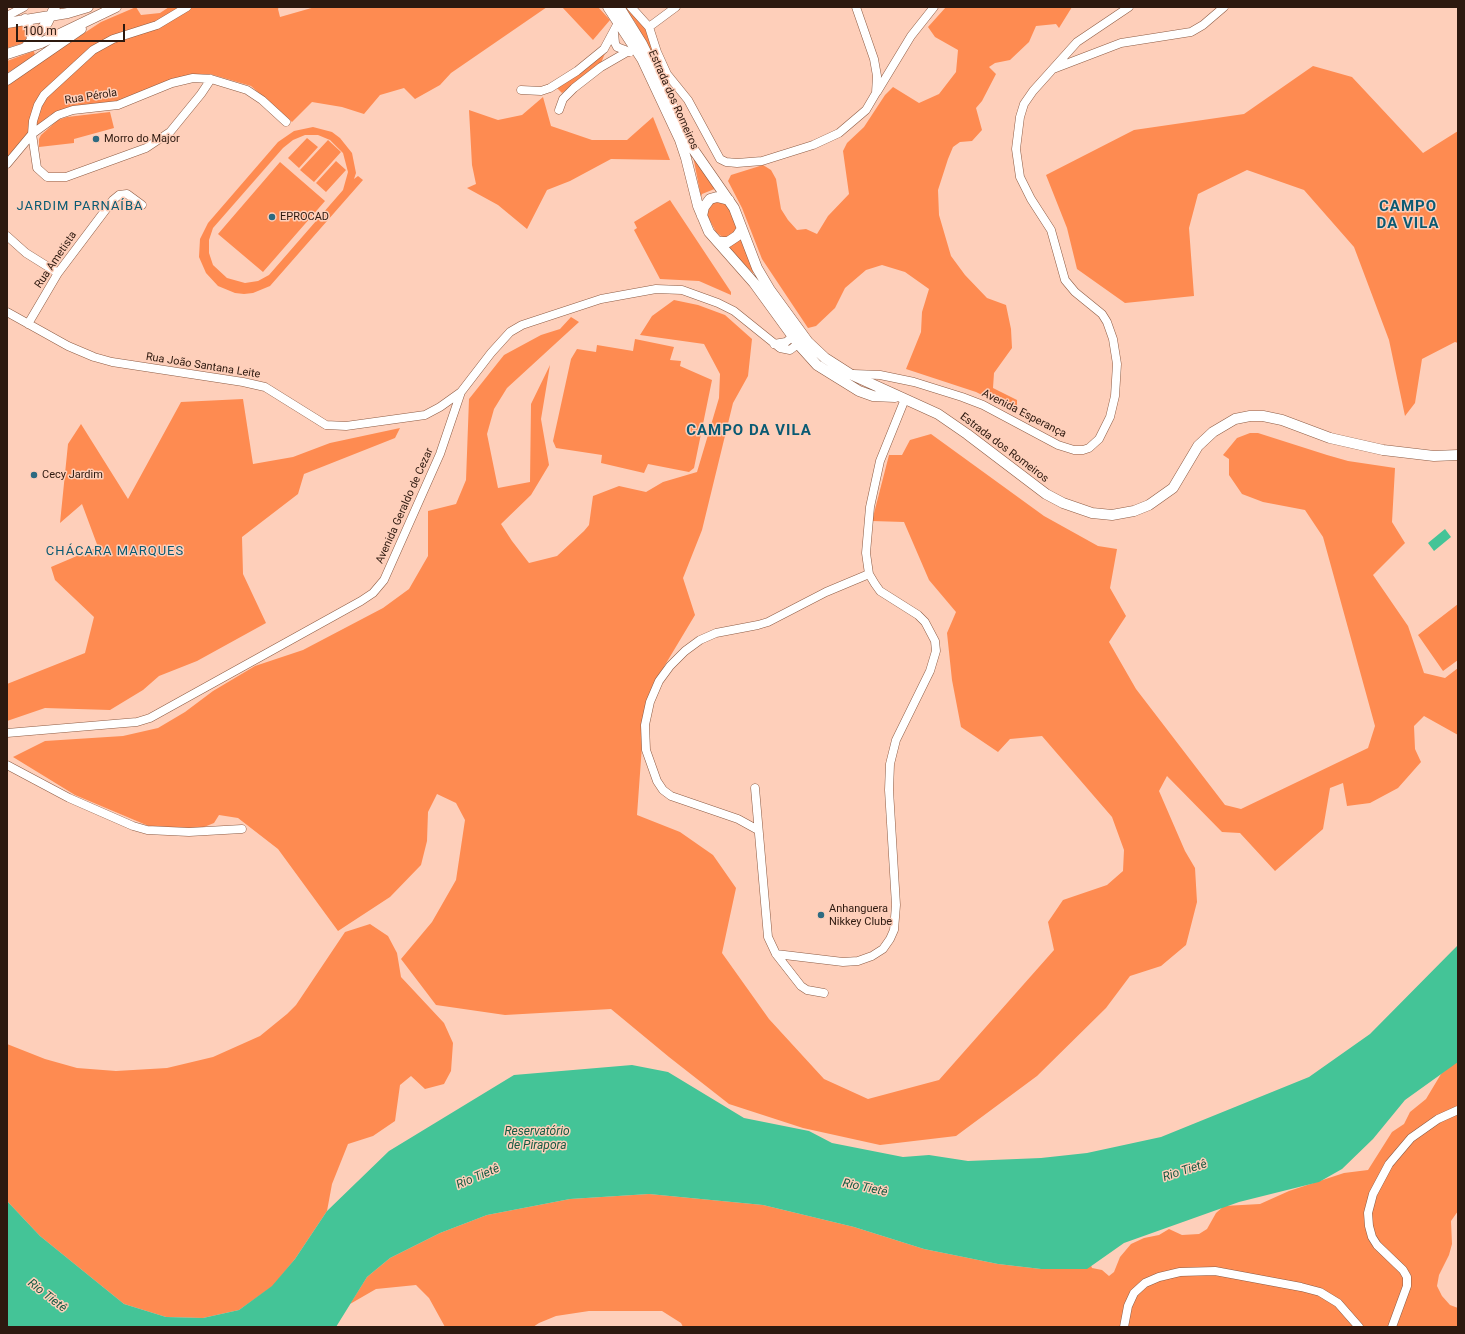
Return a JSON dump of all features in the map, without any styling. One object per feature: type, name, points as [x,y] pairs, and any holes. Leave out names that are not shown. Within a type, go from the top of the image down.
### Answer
[{"type":"main road","points":[[70,7],[84,9]]},
{"type":"main road","points":[[7,54],[23,50],[116,7]]},
{"type":"main road","name":"Estrada dos Romeiros","points":[[608,7],[619,21],[639,53],[680,140],[704,224],[799,338],[825,358],[850,374],[938,414],[1046,494],[1078,508],[1105,514],[1123,514],[1134,511],[1149,505],[1173,488],[1198,446],[1213,432],[1235,419],[1250,416],[1263,416],[1282,420],[1330,438],[1383,450],[1434,456],[1458,455]]},
{"type":"main road","name":"Estrada dos Romeiros","points":[[619,7],[642,44],[693,149],[734,208],[741,230],[757,268],[799,338],[818,365],[831,375],[866,394],[873,396],[903,398]]},
{"type":"main road","points":[[7,23],[53,11],[84,9]]},
{"type":"main road","points":[[23,50],[32,41],[53,11]]},
{"type":"main road","points":[[7,80],[103,14]]},
{"type":"main road","points":[[25,19],[31,32],[32,41]]},
{"type":"main road","points":[[702,216],[704,207],[710,199],[717,197],[729,200]]},
{"type":"main road","points":[[718,242],[728,242],[737,236],[741,230]]},
{"type":"street","points":[[7,16],[24,7]]},
{"type":"street","points":[[187,7],[157,25],[113,39],[93,50],[44,95],[35,113],[32,134],[35,161],[42,173],[56,178],[66,177],[146,148],[160,140],[183,116],[211,79]]},
{"type":"street","points":[[630,7],[649,27],[657,52],[667,74],[688,100],[720,159],[726,162],[762,161],[813,145],[839,133],[855,121],[866,110],[911,36],[934,7]]},
{"type":"street","points":[[649,27],[676,7]]},
{"type":"street","points":[[856,7],[874,59],[877,76],[876,93]]},
{"type":"street","name":"Avenida Esperança","points":[[831,375],[880,375],[914,382],[962,396],[983,405],[1058,445],[1074,450],[1083,450],[1094,444],[1105,429],[1115,396],[1117,364],[1111,331],[1102,314],[1075,292],[1065,280],[1051,230],[1024,185],[1016,160],[1017,132],[1024,104],[1077,42],[1129,7]]},
{"type":"street","points":[[1053,70],[1121,43],[1191,32],[1203,25],[1224,7]]},
{"type":"street","points":[[521,90],[534,91],[550,88],[596,56],[604,49],[619,21]]},
{"type":"street","points":[[614,32],[613,37],[618,47],[627,52],[639,53]]},
{"type":"street","points":[[559,110],[563,99],[574,88],[601,67],[627,52]]},
{"type":"street","points":[[663,86],[667,74]]},
{"type":"street","name":"Rua Pérola","points":[[7,164],[32,134],[52,118],[66,112],[118,105],[184,79],[211,79],[239,87],[254,94],[286,122]]},
{"type":"street","name":"Rua Ametista","points":[[28,324],[58,273],[113,200],[119,195],[127,194],[142,205]]},
{"type":"street","points":[[7,236],[26,253],[58,273]]},
{"type":"street","name":"Avenida Geraldo de Cezar","points":[[7,733],[137,722],[150,718],[373,593],[384,580],[440,454],[461,392],[491,353],[510,332],[522,325],[584,304],[639,291],[656,289],[682,290],[718,303],[734,311],[774,344],[785,350],[793,349],[799,338]]},
{"type":"street","name":"Rua João Santana Leite","points":[[7,312],[68,346],[100,359],[243,382],[264,387],[326,425],[346,426],[425,415],[440,407],[461,392]]},
{"type":"street","points":[[776,954],[843,962],[858,961],[872,956],[883,949],[890,940],[894,930],[896,906],[889,790],[890,764],[896,740],[930,671],[936,651],[935,641],[925,622],[918,615],[880,591],[869,574],[866,553],[870,507],[880,461],[903,398]]},
{"type":"street","points":[[758,830],[738,819],[671,796],[663,790],[653,771],[646,750],[645,725],[650,702],[660,681],[670,666],[685,651],[700,640],[716,633],[768,622],[826,592],[869,574]]},
{"type":"street","points":[[7,765],[69,798],[133,826],[147,830],[189,832],[242,829]]},
{"type":"street","points":[[754,788],[766,930],[768,938],[776,954],[801,986],[807,990],[824,993]]},
{"type":"street","points":[[1392,1327],[1406,1286],[1407,1277],[1403,1270],[1377,1245],[1372,1237],[1368,1213],[1373,1194],[1389,1164],[1411,1138],[1438,1119],[1458,1110]]},
{"type":"street","points":[[1124,1327],[1128,1306],[1134,1292],[1146,1283],[1159,1277],[1180,1272],[1215,1271],[1320,1292],[1338,1303],[1359,1327]]},
{"type":"shaded area","points":[[136,7],[141,15],[160,13],[169,7],[279,7],[280,17],[315,7],[547,7],[451,73],[440,85],[415,99],[404,88],[380,95],[364,114],[342,107],[312,102],[292,122],[251,86],[210,74],[190,75],[130,100],[64,109],[50,115],[26,135],[7,159],[7,84],[101,22]]},
{"type":"shaded area","points":[[562,7],[598,7],[610,20],[593,40]]},
{"type":"shaded area","points":[[623,7],[628,7],[648,32],[657,59],[657,66],[635,22]]},
{"type":"shaded area","points":[[946,7],[1072,7],[1059,28],[1056,24],[1036,26],[1029,42],[1010,60],[995,63],[989,67],[996,74],[982,101],[976,108],[982,130],[972,141],[960,142],[953,147],[938,190],[939,215],[951,256],[965,275],[987,298],[1006,305],[1011,329],[1012,348],[994,373],[993,388],[1017,400],[1017,408],[1002,405],[976,392],[906,369],[921,332],[922,312],[929,289],[905,272],[882,265],[866,270],[845,288],[835,308],[816,326],[808,328],[762,259],[742,208],[728,181],[731,175],[763,165],[771,170],[776,179],[781,209],[788,220],[797,230],[806,229],[817,234],[828,216],[849,194],[843,151],[847,143],[864,127],[885,95],[893,87],[919,103],[939,94],[956,72],[958,50],[935,37],[928,27]]},
{"type":"shaded area","points":[[21,24],[27,28],[28,40],[7,48],[7,27]]},
{"type":"shaded area","points":[[34,51],[35,56],[7,73],[7,61]]},
{"type":"shaded area","points":[[606,51],[601,63],[562,93],[556,87]]},
{"type":"shaded area","points":[[1313,66],[1352,77],[1423,153],[1458,131],[1458,343],[1455,342],[1422,359],[1415,403],[1405,416],[1389,340],[1354,247],[1304,190],[1247,170],[1198,194],[1189,228],[1194,296],[1125,303],[1077,269],[1067,228],[1046,175],[1134,130],[1244,114]]},
{"type":"shaded area","points":[[543,97],[551,126],[592,140],[627,140],[653,117],[670,160],[611,159],[570,181],[547,190],[527,229],[498,205],[467,188],[476,184],[472,165],[469,110],[498,120],[522,115]]},
{"type":"shaded area","points":[[110,112],[114,128],[74,139],[74,143],[39,147],[39,139],[41,135],[58,120],[67,117]]},
{"type":"shaded area","points":[[313,127],[332,132],[340,138],[352,153],[356,173],[354,179],[358,176],[363,180],[270,286],[253,293],[244,294],[235,293],[218,286],[206,273],[199,257],[200,239],[208,223],[278,142],[294,131]],"holes":[[[305,135],[318,135],[330,140],[343,153],[348,172],[343,190],[269,275],[258,281],[245,283],[227,278],[213,265],[209,253],[209,240],[213,228],[283,148],[293,140]]]},
{"type":"shaded area","points":[[307,138],[318,147],[299,168],[288,158]]},
{"type":"shaded area","points":[[328,140],[341,152],[314,182],[300,170]]},
{"type":"shaded area","points":[[693,156],[717,188],[702,194],[701,197]]},
{"type":"shaded area","points":[[336,161],[346,170],[326,192],[316,183]]},
{"type":"shaded area","name":"EPROCAD","points":[[280,162],[325,201],[263,272],[218,234]]},
{"type":"shaded area","points":[[715,199],[727,204],[737,225],[734,234],[726,238],[716,232],[706,210]]},
{"type":"shaded area","points":[[670,200],[731,292],[731,295],[699,281],[660,279],[634,230],[637,228],[634,222]]},
{"type":"shaded area","points":[[740,236],[754,272],[753,273],[725,245]]},
{"type":"shaded area","points":[[674,300],[698,305],[725,315],[752,339],[748,376],[733,403],[702,530],[683,578],[695,615],[653,685],[644,718],[637,815],[680,832],[713,855],[736,888],[722,953],[769,1019],[824,1079],[868,1099],[939,1080],[1054,950],[1048,922],[1063,900],[1107,885],[1123,871],[1124,850],[1112,817],[1042,736],[1010,739],[998,752],[961,727],[952,680],[947,633],[956,612],[929,580],[904,522],[872,521],[889,455],[902,455],[910,440],[931,434],[1044,516],[1098,546],[1117,549],[1110,588],[1126,616],[1109,642],[1136,689],[1225,805],[1241,809],[1368,748],[1375,726],[1323,537],[1305,510],[1263,502],[1242,494],[1229,475],[1229,459],[1223,455],[1237,438],[1250,433],[1258,433],[1348,461],[1395,468],[1392,522],[1405,543],[1373,575],[1408,626],[1424,673],[1445,678],[1458,668],[1458,735],[1424,716],[1414,726],[1415,749],[1421,762],[1398,788],[1370,803],[1347,806],[1343,783],[1330,788],[1323,829],[1275,871],[1240,833],[1222,832],[1167,776],[1159,791],[1185,851],[1195,868],[1197,902],[1186,945],[1161,966],[1130,976],[1106,1008],[1037,1076],[956,1136],[880,1145],[803,1128],[729,1104],[611,1009],[505,1015],[436,1005],[401,959],[432,922],[456,880],[465,820],[456,803],[437,794],[428,812],[427,841],[421,865],[390,897],[338,931],[278,849],[238,818],[219,815],[214,823],[199,829],[151,827],[75,795],[13,757],[45,741],[123,736],[158,728],[185,712],[213,691],[255,666],[303,650],[383,608],[409,589],[428,556],[428,511],[456,504],[466,480],[469,399],[504,355],[541,335],[560,329],[571,317],[579,322],[507,388],[494,409],[487,434],[498,488],[530,482],[531,404],[550,365],[541,419],[549,465],[531,495],[501,524],[529,563],[557,556],[584,531],[589,525],[593,496],[619,486],[646,492],[663,482],[697,472],[719,398],[720,374],[704,344],[640,335],[652,316]]},
{"type":"shaded area","points":[[635,339],[674,347],[670,360],[681,361],[680,366],[712,380],[694,468],[689,472],[648,464],[644,473],[601,463],[602,455],[556,448],[553,441],[571,359],[577,349],[596,352],[597,345],[633,351]]},
{"type":"shaded area","points":[[243,399],[253,464],[293,457],[330,443],[400,428],[395,438],[304,474],[298,494],[242,537],[243,574],[266,623],[197,661],[159,676],[143,690],[110,710],[45,708],[7,721],[7,684],[85,653],[94,617],[55,580],[51,567],[98,547],[82,504],[60,523],[68,444],[81,424],[128,499],[181,402]]},
{"type":"shaded area","points":[[1458,604],[1458,660],[1443,671],[1418,635]]},
{"type":"shaded area","points":[[370,924],[388,936],[397,953],[401,977],[444,1023],[453,1043],[451,1071],[444,1084],[425,1089],[411,1076],[400,1085],[395,1121],[373,1136],[348,1144],[332,1184],[327,1211],[295,1259],[273,1286],[239,1310],[203,1318],[166,1317],[124,1304],[40,1236],[7,1201],[7,1044],[45,1059],[77,1068],[116,1071],[167,1068],[213,1057],[260,1036],[287,1014],[296,1005],[345,932]]},
{"type":"shaded area","points":[[1458,1060],[1458,1211],[1451,1221],[1452,1244],[1449,1255],[1439,1275],[1437,1286],[1442,1296],[1450,1305],[1458,1308],[1458,1327],[683,1327],[681,1323],[662,1311],[589,1311],[556,1316],[533,1327],[445,1327],[429,1298],[416,1285],[376,1289],[350,1304],[367,1277],[390,1258],[440,1233],[487,1215],[570,1199],[649,1194],[763,1205],[854,1227],[924,1249],[998,1264],[1041,1269],[1090,1263],[1092,1268],[1102,1270],[1109,1276],[1114,1272],[1120,1257],[1131,1244],[1144,1238],[1159,1235],[1169,1229],[1182,1235],[1199,1234],[1207,1229],[1216,1213],[1224,1206],[1260,1204],[1289,1191],[1344,1173],[1368,1170],[1392,1132],[1404,1124],[1410,1112],[1426,1099],[1441,1074]]},
{"type":"water","points":[[1445,529],[1451,537],[1434,551],[1428,543]]},
{"type":"water","name":"Reservatório de Pirapora","points":[[1458,945],[1458,1062],[1405,1100],[1373,1139],[1342,1169],[1319,1182],[1239,1202],[1124,1243],[1087,1269],[1041,1269],[998,1264],[924,1249],[854,1227],[763,1205],[649,1194],[570,1199],[487,1215],[440,1233],[390,1258],[367,1277],[336,1327],[7,1327],[7,1201],[40,1236],[124,1304],[166,1317],[203,1318],[239,1310],[272,1286],[295,1259],[327,1211],[389,1151],[514,1075],[632,1065],[668,1072],[744,1118],[809,1131],[832,1143],[903,1157],[929,1155],[968,1161],[1041,1158],[1087,1153],[1161,1137],[1309,1077],[1370,1034]]},
{"type":"place","name":"Morro do Major","points":[[96,139]]},
{"type":"place","name":"EPROCAD","points":[[272,217]]},
{"type":"place","name":"Cecy Jardim","points":[[34,475]]},
{"type":"place","name":"Anhanguera Nikkey Clube","points":[[821,915]]},
{"type":"district","name":"JARDIM PARNAÍBA","points":[[80,207]]},
{"type":"district","name":"CAMPO DA VILA","points":[[1408,216]]},
{"type":"district","name":"CAMPO DA VILA","points":[[749,431]]},
{"type":"district","name":"CHÁCARA MARQUES","points":[[115,552]]},
{"type":"water label","name":"Rio Tietê","points":[[1185,1171]]},
{"type":"water label","name":"Rio Tietê","points":[[478,1177]]},
{"type":"water label","name":"Rio Tietê","points":[[865,1188]]},
{"type":"water label","name":"Rio Tietê","points":[[47,1296]]}]
